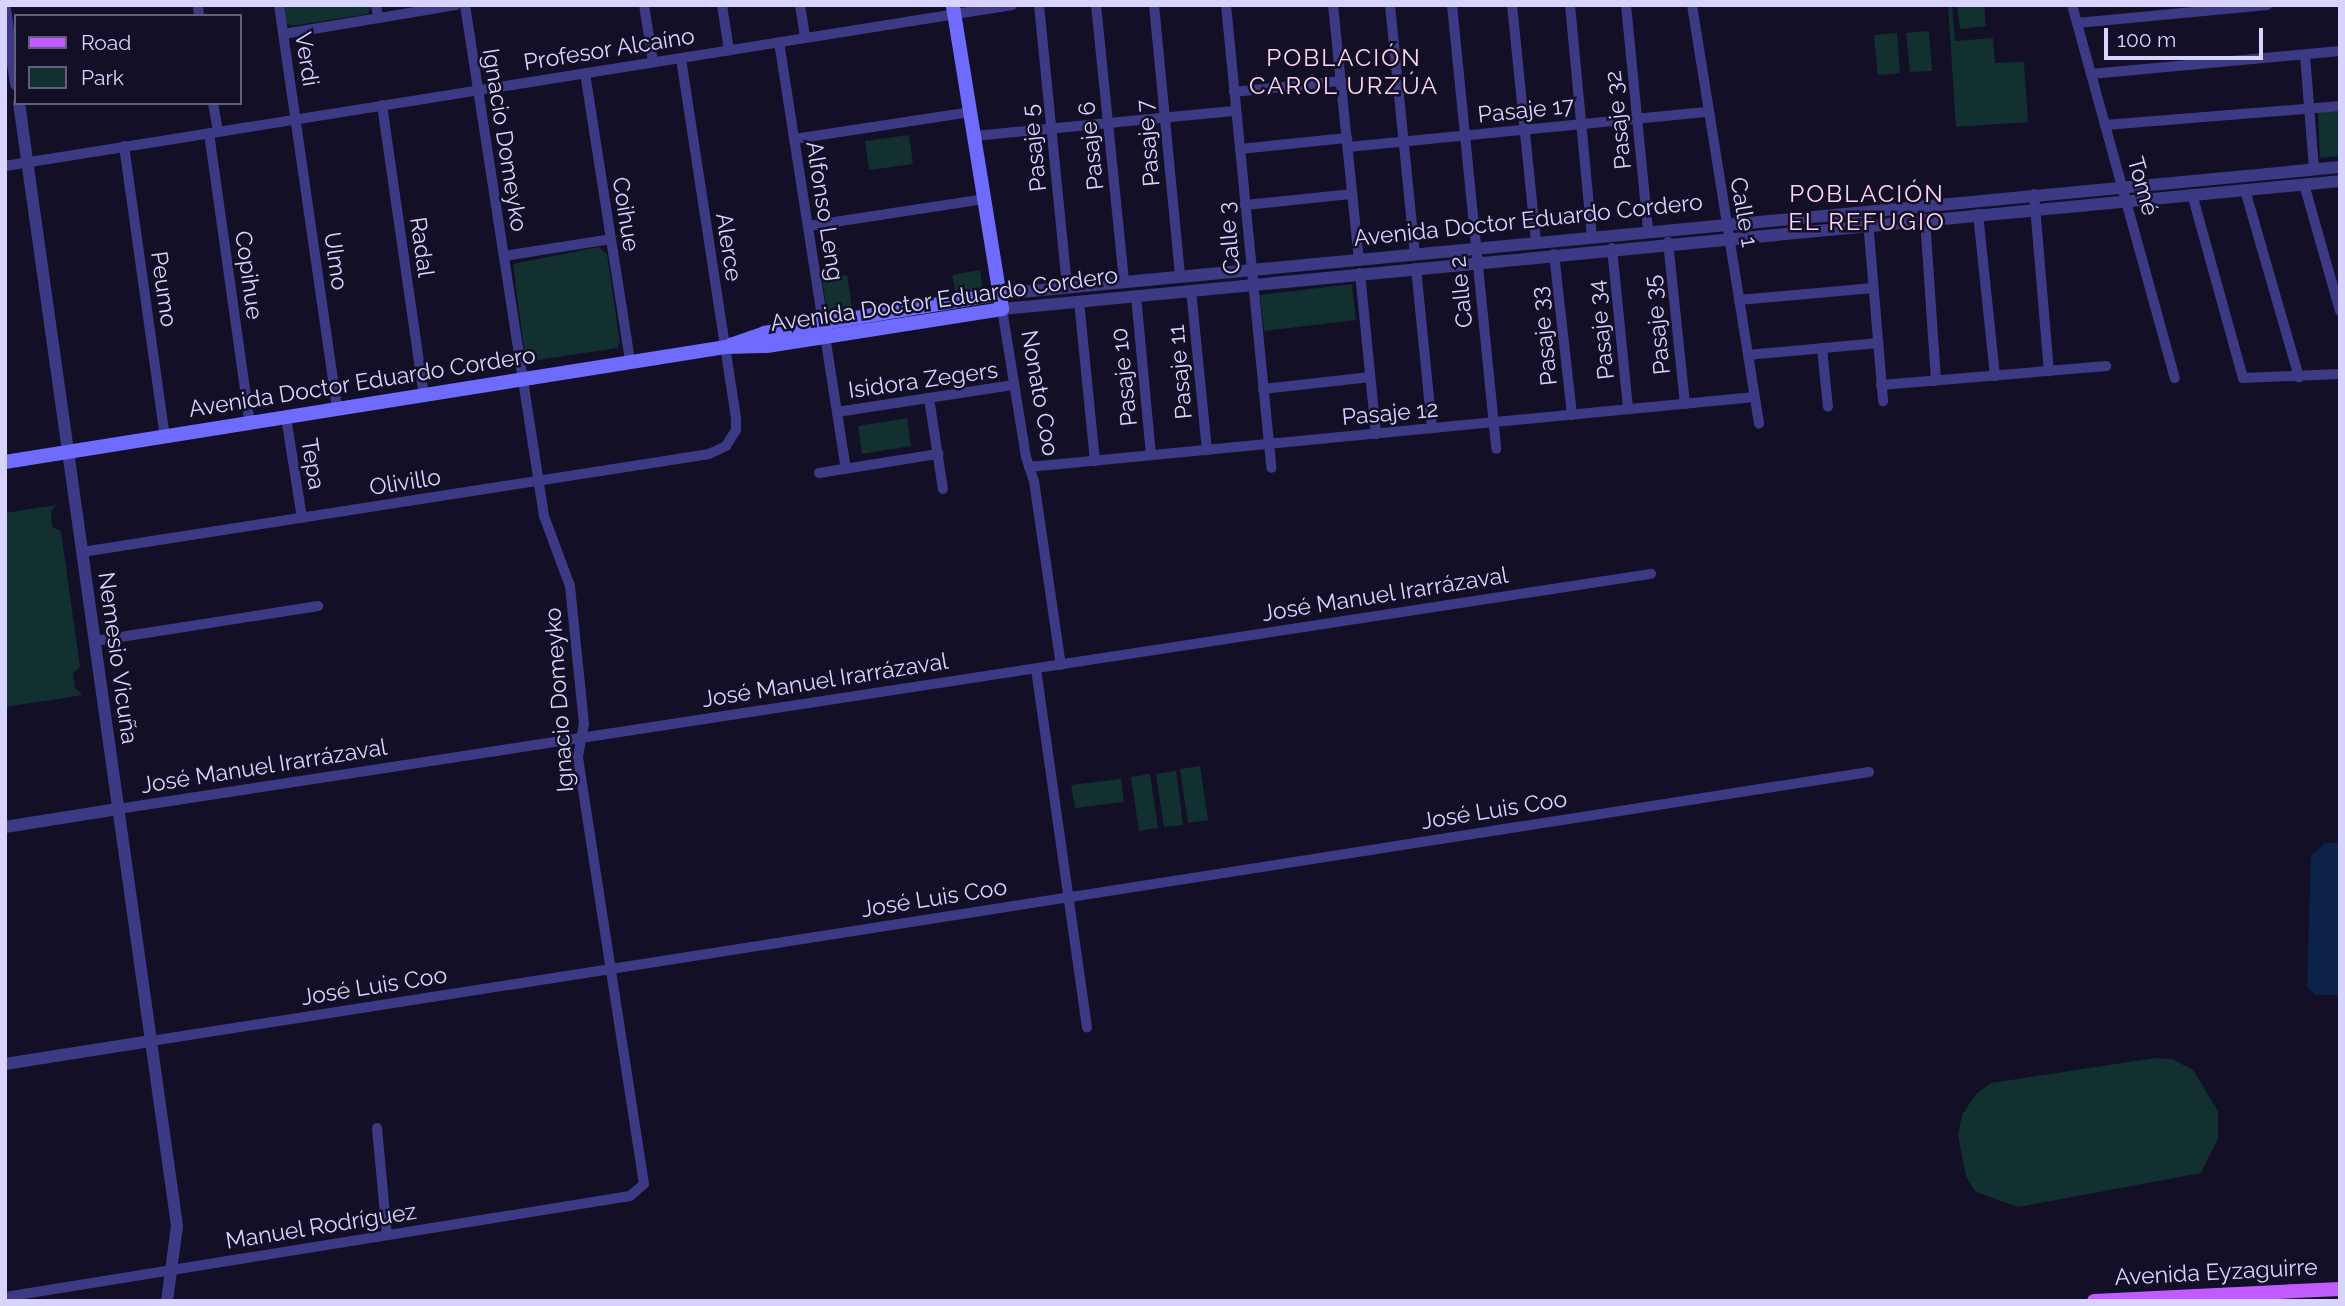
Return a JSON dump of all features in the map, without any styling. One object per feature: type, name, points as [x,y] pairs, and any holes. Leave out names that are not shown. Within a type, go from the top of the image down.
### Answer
[{"type":"main road","name":"Nonato Coo","points":[[954,9],[1002,309]]},
{"type":"main road","name":"Avenida Doctor Eduardo Cordero","points":[[5,461],[725,347],[824,330],[999,294]]},
{"type":"main road","name":"Avenida Doctor Eduardo Cordero","points":[[824,330],[1002,309]]},
{"type":"main road","name":"Avenida Eyzaguirre","points":[[2094,1301],[2340,1289]]},
{"type":"street","name":"Verdi","points":[[279,5],[297,119]]},
{"type":"street","points":[[376,5],[378,18]]},
{"type":"street","points":[[283,34],[456,5]]},
{"type":"street","name":"Ignacio Domeyko","points":[[465,5],[545,526],[570,586],[583,718],[578,757],[645,1180],[642,1189]]},
{"type":"street","points":[[644,5],[653,62]]},
{"type":"street","points":[[722,5],[729,50]]},
{"type":"street","points":[[800,5],[805,38]]},
{"type":"street","name":"Profesor Alcaíno","points":[[5,166],[805,38],[954,9],[1012,5]]},
{"type":"street","name":"Pasaje 5","points":[[1038,5],[1067,288]]},
{"type":"street","name":"Pasaje 6","points":[[1096,5],[1124,282]]},
{"type":"street","name":"Pasaje 7","points":[[1154,5],[1180,277]]},
{"type":"street","name":"Calle 3","points":[[1226,5],[1271,468]]},
{"type":"street","points":[[1334,5],[1359,259]]},
{"type":"street","points":[[1390,5],[1415,254]]},
{"type":"street","name":"Calle 2","points":[[1452,5],[1496,449]]},
{"type":"street","points":[[1512,5],[1536,242]]},
{"type":"street","points":[[1570,5],[1592,236]]},
{"type":"street","name":"Pasaje 32","points":[[1626,5],[1648,231]]},
{"type":"street","name":"Calle 1","points":[[1692,5],[1759,425]]},
{"type":"street","name":"Tomé","points":[[2071,5],[2175,378]]},
{"type":"street","points":[[2077,23],[2267,5]]},
{"type":"street","points":[[5,9],[14,70]]},
{"type":"street","name":"Alfonso Leng","points":[[779,42],[846,469]]},
{"type":"street","points":[[2091,74],[2340,51]]},
{"type":"street","points":[[2305,54],[2315,170]]},
{"type":"street","name":"Alerce","points":[[681,58],[737,424],[730,442]]},
{"type":"street","name":"Coihue","points":[[585,73],[630,362]]},
{"type":"street","points":[[1234,92],[1341,82]]},
{"type":"street","name":"Nemesio Vicuña","points":[[19,105],[177,1226],[167,1301]]},
{"type":"street","name":"Copihue","points":[[213,105],[213,132],[250,422]]},
{"type":"street","name":"Radal","points":[[382,105],[424,395]]},
{"type":"street","points":[[2105,125],[2340,106]]},
{"type":"street","points":[[974,136],[1236,111]]},
{"type":"street","points":[[794,139],[970,112]]},
{"type":"street","name":"Pasaje 17","points":[[1240,149],[1404,142],[1708,112]]},
{"type":"street","name":"Ulmo","points":[[297,119],[337,409]]},
{"type":"street","name":"Peumo","points":[[124,146],[165,436]]},
{"type":"street","name":"Avenida Doctor Eduardo Cordero","points":[[999,294],[1648,231],[1727,230],[1868,217],[2034,194],[2340,167]]},
{"type":"street","name":"Avenida Doctor Eduardo Cordero","points":[[1868,217],[1924,219],[2340,181]]},
{"type":"street","points":[[2304,184],[2340,311]]},
{"type":"street","points":[[2245,190],[2299,377]]},
{"type":"street","points":[[1245,205],[1352,194]]},
{"type":"street","points":[[2034,194],[2049,371]]},
{"type":"street","points":[[2192,194],[2245,380],[2340,374]]},
{"type":"street","points":[[808,226],[984,199]]},
{"type":"street","points":[[1978,214],[1995,376]]},
{"type":"street","points":[[1868,217],[1883,401]]},
{"type":"street","points":[[1924,219],[1936,381]]},
{"type":"street","name":"Avenida Doctor Eduardo Cordero","points":[[1002,309],[1668,242],[1727,230]]},
{"type":"street","points":[[504,256],[611,239]]},
{"type":"street","name":"Pasaje 35","points":[[1668,242],[1685,404]]},
{"type":"street","name":"Pasaje 34","points":[[1612,248],[1628,409]]},
{"type":"street","name":"Pasaje 33","points":[[1554,254],[1572,415]]},
{"type":"street","points":[[1416,268],[1432,428]]},
{"type":"street","points":[[1360,273],[1376,433]]},
{"type":"street","points":[[1739,299],[1873,288]]},
{"type":"street","name":"Pasaje 11","points":[[1191,290],[1207,450]]},
{"type":"street","name":"Pasaje 10","points":[[1136,296],[1151,455]]},
{"type":"street","points":[[1079,302],[1096,461]]},
{"type":"street","name":"Nonato Coo","points":[[1002,309],[1061,665]]},
{"type":"street","points":[[1748,355],[1878,343]]},
{"type":"street","points":[[1822,348],[1828,407]]},
{"type":"street","points":[[1881,385],[2106,366]]},
{"type":"street","points":[[1263,389],[1370,377]]},
{"type":"street","name":"Isidora Zegers","points":[[837,412],[1014,385]]},
{"type":"street","name":"Pasaje 12","points":[[1029,467],[1755,397]]},
{"type":"street","points":[[929,398],[943,489]]},
{"type":"street","name":"Tepa","points":[[286,417],[302,518]]},
{"type":"street","name":"Olivillo","points":[[82,552],[709,454],[730,442]]},
{"type":"street","points":[[819,474],[938,454]]},
{"type":"street","name":"José Manuel Irarrázaval","points":[[5,827],[1651,574]]},
{"type":"street","points":[[94,641],[318,606]]},
{"type":"street","points":[[1036,669],[1087,1027]]},
{"type":"street","name":"José Luis Coo","points":[[5,1064],[1868,772]]},
{"type":"street","points":[[377,1128],[387,1235]]},
{"type":"street","name":"Manuel Rodríguez","points":[[5,1297],[630,1196],[642,1189]]},
{"type":"green space","points":[[282,5],[370,5],[370,8],[368,14],[291,26],[285,23]]},
{"type":"green space","points":[[1948,5],[1952,5],[1955,41],[1993,38],[1995,63],[2024,62],[2028,122],[1956,127]]},
{"type":"green space","points":[[1957,5],[1984,5],[1986,26],[1960,29]]},
{"type":"green space","points":[[1929,31],[1932,71],[1910,72],[1906,33]]},
{"type":"green space","points":[[1897,33],[1900,73],[1878,75],[1874,35]]},
{"type":"green space","points":[[2340,111],[2340,156],[2320,158],[2318,112]]},
{"type":"green space","points":[[909,135],[913,164],[869,170],[865,141]]},
{"type":"green space","points":[[598,247],[607,254],[620,343],[617,348],[531,361],[525,357],[513,264]]},
{"type":"green space","points":[[980,270],[983,291],[956,295],[952,275]]},
{"type":"green space","points":[[847,275],[853,313],[828,317],[822,279]]},
{"type":"green space","points":[[1352,284],[1356,320],[1264,331],[1260,295]]},
{"type":"green space","points":[[907,418],[911,446],[862,454],[858,426]]},
{"type":"green space","points":[[57,505],[51,511],[52,527],[61,531],[80,667],[73,673],[75,688],[83,695],[5,707],[5,513]]},
{"type":"green space","points":[[1200,766],[1208,820],[1188,823],[1180,769]]},
{"type":"green space","points":[[1176,771],[1183,825],[1164,827],[1156,774]]},
{"type":"green space","points":[[1150,774],[1158,828],[1139,831],[1131,777]]},
{"type":"green space","points":[[1121,779],[1124,802],[1075,808],[1071,785]]},
{"type":"green space","points":[[2155,1058],[2172,1059],[2193,1070],[2218,1111],[2218,1139],[2201,1173],[2018,1207],[1976,1192],[1966,1177],[1958,1135],[1962,1115],[1976,1094],[1991,1083]]},
{"type":"water","points":[[2325,843],[2340,843],[2340,995],[2315,995],[2307,986],[2311,856]]},
{"type":"district","name":"POBLACIÓN CAROL URZÚA","points":[[1344,72]]},
{"type":"district","name":"POBLACIÓN EL REFUGIO","points":[[1867,208]]}]
